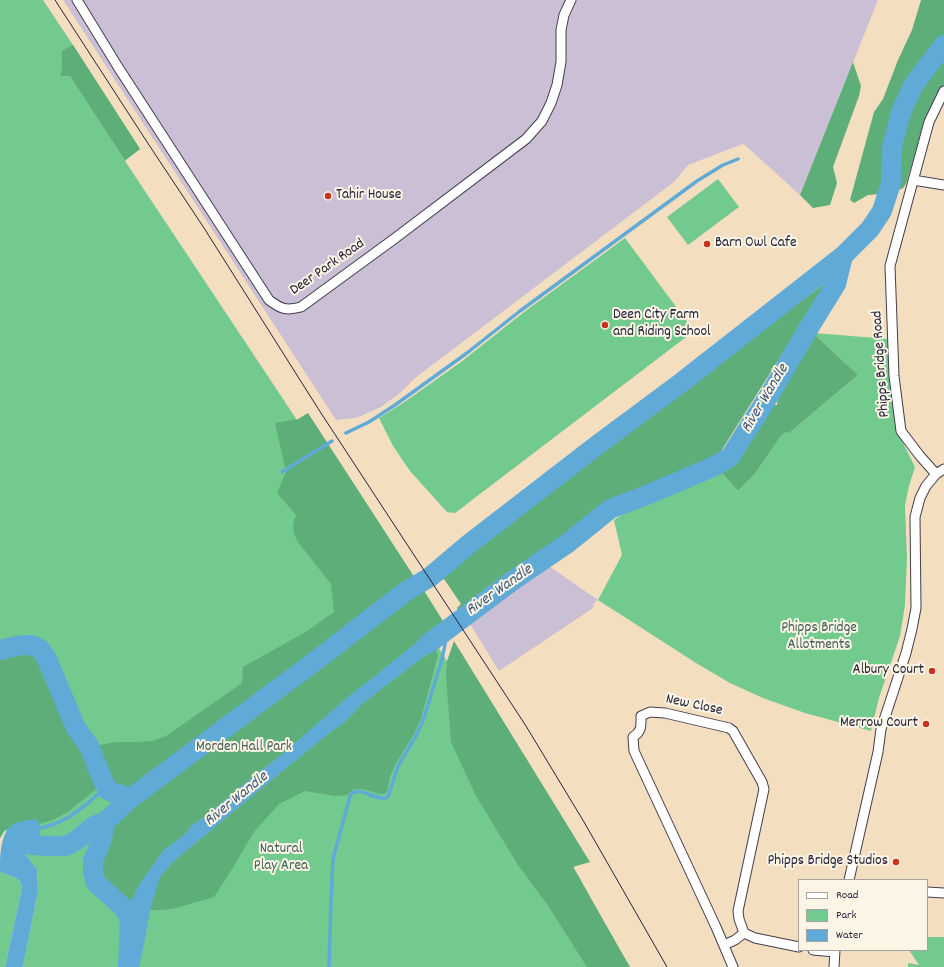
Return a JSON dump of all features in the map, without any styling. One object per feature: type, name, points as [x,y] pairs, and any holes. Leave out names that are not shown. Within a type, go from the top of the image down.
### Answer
[{"type":"street","name":"Deer Park Road","points":[[77,0],[118,67],[269,300],[278,307],[291,310],[301,307],[526,139],[542,121],[551,103],[557,85],[561,62],[561,30],[564,16],[571,0]]},
{"type":"street","name":"Phipps Bridge Road","points":[[849,879],[882,729],[906,654],[916,608],[915,517],[920,498],[926,486],[940,472],[920,456],[901,431],[894,376],[890,266],[929,122],[944,91]]},
{"type":"street","points":[[913,180],[944,185]]},
{"type":"street","name":"New Close","points":[[733,967],[716,927],[634,751],[633,737],[638,734],[641,727],[641,716],[650,712],[665,713],[729,728],[733,731],[762,782],[764,789],[738,911],[744,933]]},
{"type":"street","points":[[928,892],[944,893]]},
{"type":"street","points":[[724,945],[735,940],[744,933],[755,938],[798,947]]},
{"type":"street","points":[[834,967],[835,951]]},
{"type":"shaded area","points":[[63,0],[878,0],[800,195],[743,144],[688,165],[674,182],[415,378],[400,393],[381,407],[356,418],[336,420]]},
{"type":"shaded area","points":[[546,564],[598,600],[594,603],[593,608],[499,671],[467,619]]},
{"type":"green space","name":"Morden Hall Park","points":[[0,0],[43,0],[73,45],[140,149],[125,161],[295,417],[321,462],[402,588],[573,866],[629,967],[23,967],[38,891],[37,869],[5,830],[0,838]]},
{"type":"green space","points":[[921,0],[944,0],[944,88],[921,134],[906,184],[903,188],[892,193],[868,195],[854,203],[850,200],[874,112],[883,99],[898,60],[912,30]]},
{"type":"green space","points":[[73,45],[140,149],[125,160],[70,76],[60,76],[62,70],[62,51]]},
{"type":"green space","points":[[853,62],[861,86],[859,96],[833,167],[837,183],[830,205],[813,208],[800,195]]},
{"type":"green space","points":[[718,179],[739,207],[688,245],[667,217]]},
{"type":"green space","points":[[625,238],[694,331],[455,513],[447,512],[410,471],[393,446],[379,418],[461,362],[524,312]]},
{"type":"green space","points":[[828,281],[718,456],[613,503],[489,586],[458,610],[457,608],[461,604],[444,579],[439,580],[468,554]]},
{"type":"green space","name":"Phipps Bridge Allotments","points":[[813,333],[889,339],[897,431],[915,467],[905,505],[907,558],[905,605],[900,636],[879,698],[871,731],[805,713],[763,698],[730,683],[598,600],[622,555],[614,520],[623,514],[721,472],[738,491],[754,475],[781,436],[786,432],[788,434],[858,375]]},
{"type":"green space","points":[[813,333],[858,375],[788,434],[786,432],[781,436],[754,475],[738,491],[721,472],[725,471],[752,437],[773,403],[774,405],[777,405],[778,396]]},
{"type":"green space","points":[[308,413],[415,578],[338,633],[130,793],[112,787],[105,778],[101,760],[95,746],[115,742],[152,741],[166,736],[242,683],[243,667],[304,633],[334,612],[331,584],[298,542],[293,528],[296,515],[277,493],[286,472],[275,423],[298,419]]},
{"type":"green space","points":[[423,589],[443,621],[349,696],[287,750],[238,789],[236,793],[192,825],[185,834],[164,850],[139,885],[129,904],[101,877],[98,871],[98,862],[107,840],[109,824],[113,819],[193,762],[248,717],[326,661],[357,635]]},
{"type":"green space","points":[[454,641],[590,862],[573,867],[630,967],[587,967],[547,904],[518,865],[476,796],[451,742],[446,676],[447,661]]},
{"type":"green space","points":[[19,649],[32,651],[44,658],[95,771],[99,787],[69,811],[55,819],[39,824],[37,820],[5,830],[0,838],[0,653]]},
{"type":"green space","points":[[435,650],[438,655],[421,719],[414,734],[395,765],[390,777],[387,792],[380,794],[362,789],[355,789],[348,795],[335,796],[305,791],[279,804],[254,832],[214,897],[176,908],[150,910],[155,888],[160,877],[175,860],[328,734],[346,721],[362,704],[422,658]]},
{"type":"green space","points":[[0,872],[20,881],[22,888],[5,967],[0,967]]},
{"type":"green space","points":[[928,937],[944,937],[944,967],[908,967],[908,963],[919,965],[910,951],[928,951]]},
{"type":"water","name":"River Wandle","points":[[443,621],[452,630],[422,658],[362,704],[346,721],[328,734],[175,860],[160,877],[150,910],[139,967],[122,967],[124,908],[131,902],[139,885],[164,850],[185,834],[192,825],[206,816],[230,796],[236,794],[238,789],[287,750],[349,696]]},
{"type":"water","points":[[28,820],[37,820],[41,828],[39,835],[43,838],[44,846],[41,850],[21,849],[37,869],[38,891],[23,967],[5,967],[22,888],[20,881],[0,872],[2,844],[6,832],[10,827],[15,823]]},
{"type":"waterway","name":"River Wandle","points":[[16,843],[44,846],[66,846],[77,840],[94,826],[105,822],[131,798],[318,659],[405,592],[430,577],[469,544],[682,382],[843,256],[870,229],[882,211],[891,183],[892,147],[901,112],[914,84],[944,45]]},
{"type":"waterway","points":[[346,433],[369,422],[395,405],[697,181],[723,165],[738,159]]},
{"type":"waterway","name":"River Wandle","points":[[428,644],[515,579],[568,543],[610,509],[717,465],[730,457],[836,284],[843,256]]},
{"type":"waterway","points":[[282,472],[332,441]]},
{"type":"waterway","points":[[329,967],[333,859],[350,796],[354,793],[363,792],[378,798],[388,797],[398,766],[423,721],[442,659],[448,630]]},
{"type":"waterway","points":[[0,650],[26,645],[31,645],[41,650],[46,657],[76,728],[89,746],[104,783],[109,791],[131,798]]},
{"type":"waterway","points":[[37,829],[55,824],[69,817],[97,795],[109,791]]},
{"type":"waterway","name":"River Wandle","points":[[105,822],[102,839],[93,861],[93,872],[96,883],[124,908],[128,915],[130,921],[128,967]]},
{"type":"tram line","points":[[55,0],[204,228],[319,410],[526,726],[584,822],[667,967]]},
{"type":"place","name":"Tahir House","points":[[328,196]]},
{"type":"place","name":"Barn Owl Cafe","points":[[707,244]]},
{"type":"place","name":"Deen City Farm and Riding School","points":[[605,325]]},
{"type":"place","name":"Albury Court","points":[[932,671]]},
{"type":"place","name":"Merrow Court","points":[[926,724]]},
{"type":"place","name":"Phipps Bridge Studios","points":[[896,862]]},
{"type":"park label","name":"Natural Play Area","points":[[281,858]]}]
